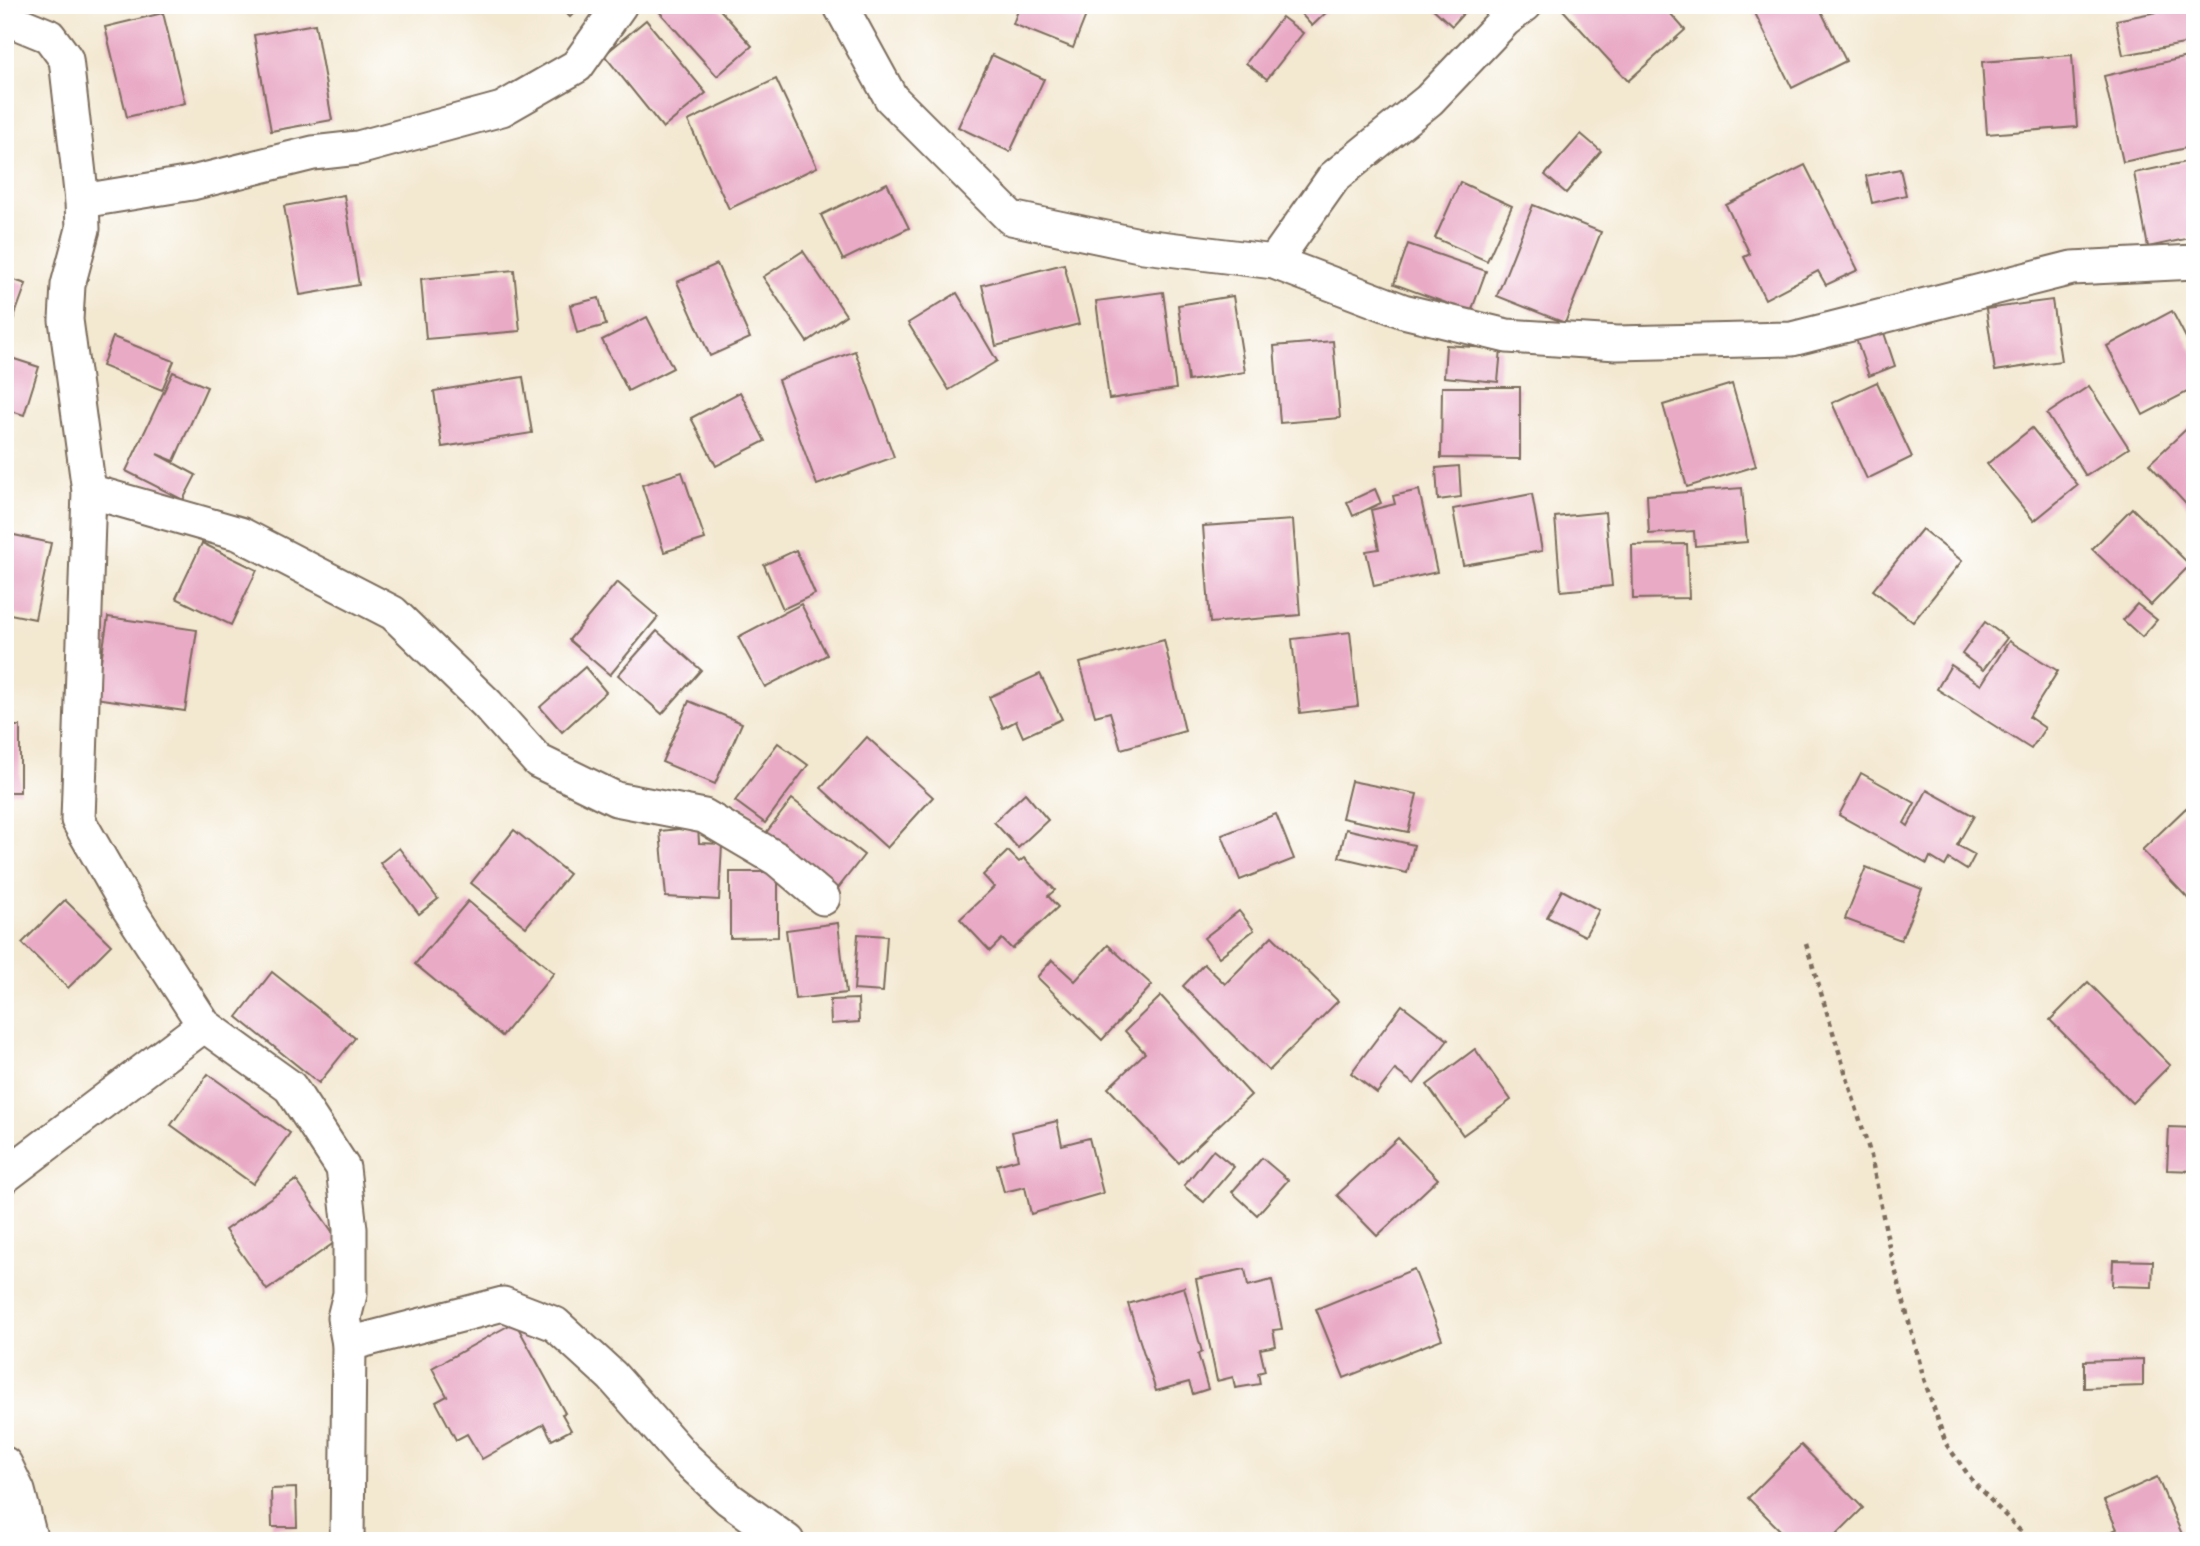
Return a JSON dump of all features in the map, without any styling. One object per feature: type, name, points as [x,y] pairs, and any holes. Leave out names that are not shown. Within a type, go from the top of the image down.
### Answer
[{"type":"street","points":[[82,201],[192,183],[313,153],[358,148],[502,109],[577,65],[620,5]]},
{"type":"street","points":[[841,5],[891,98],[1011,218],[1144,246],[1274,262],[1403,311],[1507,336],[1617,344],[1792,339],[2072,268],[2195,262]]},
{"type":"street","points":[[1274,262],[1334,177],[1429,100],[1505,20],[1525,5]]},
{"type":"street","points":[[5,18],[50,36],[66,59],[82,201],[83,229],[68,285],[66,320],[82,416],[89,491],[78,820],[129,909],[204,1025],[290,1087],[343,1168],[350,1229],[350,1294],[344,1318],[349,1344],[347,1541]]},
{"type":"street","points":[[89,491],[240,534],[393,612],[487,704],[538,761],[616,799],[704,816],[777,859],[822,898]]},
{"type":"street","points":[[5,1176],[204,1025]]},
{"type":"street","points":[[349,1344],[503,1304],[555,1324],[612,1376],[683,1456],[729,1499],[787,1541]]},
{"type":"street","points":[[5,1464],[18,1491],[31,1541]]},
{"type":"path","points":[[1805,944],[1871,1156],[1889,1246],[1924,1379],[1946,1444],[1975,1483],[2021,1535],[2030,1541]]},
{"type":"building","points":[[558,5],[582,5],[570,17]]},
{"type":"building","points":[[659,5],[716,5],[752,46],[717,76],[656,8]]},
{"type":"building","points":[[1020,5],[1090,5],[1073,48],[1013,24]]},
{"type":"building","points":[[1293,5],[1334,5],[1312,26]]},
{"type":"building","points":[[1429,5],[1471,5],[1452,26]]},
{"type":"building","points":[[1568,5],[1663,5],[1685,30],[1628,81],[1563,10]]},
{"type":"building","points":[[1751,5],[1818,5],[1846,61],[1792,88]]},
{"type":"building","points":[[2193,5],[2195,42],[2123,55],[2116,20]]},
{"type":"building","points":[[163,13],[185,103],[127,117],[105,27]]},
{"type":"building","points":[[1282,17],[1303,33],[1267,79],[1246,63]]},
{"type":"building","points":[[646,20],[706,93],[663,128],[604,55]]},
{"type":"building","points":[[315,24],[332,120],[271,131],[254,35]]},
{"type":"building","points":[[992,55],[1044,79],[1010,152],[958,127]]},
{"type":"building","points":[[2072,55],[2077,127],[1987,134],[1982,62]]},
{"type":"building","points":[[2187,57],[2195,92],[2195,146],[2123,162],[2104,76]]},
{"type":"building","points":[[776,79],[817,167],[729,209],[688,121]]},
{"type":"building","points":[[1581,134],[1601,151],[1566,193],[1545,175]]},
{"type":"building","points":[[2195,160],[2195,237],[2148,247],[2134,173]]},
{"type":"building","points":[[1805,165],[1858,270],[1826,285],[1818,271],[1765,299],[1744,257],[1750,254],[1726,205]]},
{"type":"building","points":[[1900,169],[1906,195],[1872,203],[1866,176]]},
{"type":"building","points":[[1460,182],[1512,206],[1487,261],[1435,238]]},
{"type":"building","points":[[887,183],[909,228],[843,260],[821,215]]},
{"type":"building","points":[[344,195],[359,285],[300,295],[284,206]]},
{"type":"building","points":[[1533,205],[1601,232],[1565,323],[1497,296]]},
{"type":"building","points":[[1408,244],[1486,271],[1471,312],[1394,284]]},
{"type":"building","points":[[803,251],[846,315],[807,342],[763,277]]},
{"type":"building","points":[[717,264],[750,338],[710,356],[677,282]]},
{"type":"building","points":[[1064,264],[1079,324],[996,346],[982,285]]},
{"type":"building","points":[[514,270],[520,331],[426,339],[421,279]]},
{"type":"building","points":[[5,277],[26,284],[12,323],[5,320]]},
{"type":"building","points":[[1163,292],[1176,389],[1109,399],[1096,301]]},
{"type":"building","points":[[957,293],[997,361],[949,390],[908,323]]},
{"type":"building","points":[[1233,296],[1245,372],[1188,381],[1178,305]]},
{"type":"building","points":[[599,298],[606,325],[577,333],[570,305]]},
{"type":"building","points":[[2052,300],[2061,361],[1995,371],[1986,309]]},
{"type":"building","points":[[2172,311],[2195,355],[2195,388],[2143,415],[2107,346]]},
{"type":"building","points":[[647,317],[673,368],[628,391],[602,340]]},
{"type":"building","points":[[1883,330],[1895,366],[1869,376],[1856,339]]},
{"type":"building","points":[[113,337],[174,361],[162,390],[102,366]]},
{"type":"building","points":[[1333,341],[1340,418],[1280,423],[1274,346]]},
{"type":"building","points":[[1446,345],[1501,349],[1498,382],[1444,377]]},
{"type":"building","points":[[855,351],[894,457],[817,485],[778,380]]},
{"type":"building","points":[[5,356],[39,367],[24,415],[5,409]]},
{"type":"building","points":[[173,372],[207,387],[174,461],[157,454],[196,475],[183,500],[126,471]]},
{"type":"building","points":[[523,377],[532,433],[442,447],[434,391]]},
{"type":"building","points":[[1877,382],[1912,457],[1867,479],[1832,403]]},
{"type":"building","points":[[1732,384],[1756,466],[1687,487],[1663,405]]},
{"type":"building","points":[[2089,386],[2129,448],[2086,476],[2047,414]]},
{"type":"building","points":[[1442,387],[1520,387],[1520,459],[1441,458]]},
{"type":"building","points":[[740,392],[765,441],[716,466],[691,418]]},
{"type":"building","points":[[2195,421],[2195,514],[2149,464]]},
{"type":"building","points":[[2032,428],[2078,485],[2034,521],[1987,464]]},
{"type":"building","points":[[1459,466],[1461,497],[1438,500],[1436,468]]},
{"type":"building","points":[[682,472],[705,539],[664,552],[642,485]]},
{"type":"building","points":[[1742,488],[1747,542],[1695,546],[1694,531],[1649,534],[1647,495]]},
{"type":"building","points":[[1375,489],[1381,503],[1353,516],[1347,502]]},
{"type":"building","points":[[1419,490],[1437,572],[1374,586],[1366,551],[1379,549],[1371,510],[1395,504],[1393,496]]},
{"type":"building","points":[[1532,494],[1542,551],[1463,565],[1453,509]]},
{"type":"building","points":[[2132,508],[2190,565],[2151,605],[2092,549]]},
{"type":"building","points":[[1605,512],[1612,586],[1561,591],[1555,517]]},
{"type":"building","points":[[1293,520],[1300,615],[1210,623],[1203,526]]},
{"type":"building","points":[[1922,529],[1962,561],[1913,622],[1873,590]]},
{"type":"building","points":[[5,533],[51,543],[35,619],[5,613]]},
{"type":"building","points":[[202,543],[257,570],[231,625],[176,598]]},
{"type":"building","points":[[1687,544],[1689,598],[1633,599],[1632,545]]},
{"type":"building","points":[[796,550],[815,594],[783,609],[764,565]]},
{"type":"building","points":[[617,582],[658,617],[610,675],[569,640]]},
{"type":"building","points":[[801,604],[827,655],[765,687],[738,637]]},
{"type":"building","points":[[2137,604],[2157,620],[2142,637],[2123,620]]},
{"type":"building","points":[[108,617],[197,630],[185,711],[95,698]]},
{"type":"building","points":[[1985,622],[2007,638],[1983,670],[1962,654]]},
{"type":"building","points":[[657,631],[701,670],[662,714],[618,675]]},
{"type":"building","points":[[1350,632],[1358,706],[1300,713],[1292,639]]},
{"type":"building","points":[[1164,640],[1185,731],[1121,749],[1110,712],[1095,716],[1080,663]]},
{"type":"building","points":[[2009,641],[2058,671],[2029,717],[2045,728],[2031,749],[1937,689],[1951,665],[1981,685]]},
{"type":"building","points":[[585,667],[606,692],[562,732],[540,707]]},
{"type":"building","points":[[1040,674],[1062,719],[1023,737],[1016,721],[1003,728],[989,697]]},
{"type":"building","points":[[689,701],[742,723],[715,784],[662,762]]},
{"type":"building","points":[[5,726],[20,726],[20,792],[5,792]]},
{"type":"building","points":[[867,737],[933,797],[887,848],[821,788]]},
{"type":"building","points":[[778,743],[808,765],[765,823],[735,801]]},
{"type":"building","points":[[1861,773],[1915,803],[1904,823],[1908,826],[1927,790],[1974,816],[1957,845],[1975,855],[1967,870],[1949,859],[1945,866],[1930,857],[1927,864],[1839,815]]},
{"type":"building","points":[[1351,781],[1417,794],[1408,832],[1342,818]]},
{"type":"building","points":[[1025,793],[1048,820],[1018,848],[994,822]]},
{"type":"building","points":[[792,799],[864,855],[831,897],[759,842]]},
{"type":"building","points":[[2186,808],[2195,817],[2195,906],[2142,850]]},
{"type":"building","points":[[1276,814],[1294,859],[1240,880],[1222,835]]},
{"type":"building","points":[[698,827],[699,843],[722,844],[719,900],[666,897],[660,831]]},
{"type":"building","points":[[1346,829],[1414,845],[1407,873],[1339,857]]},
{"type":"building","points":[[514,830],[569,874],[526,927],[471,883]]},
{"type":"building","points":[[399,848],[438,899],[419,914],[380,863]]},
{"type":"building","points":[[1008,851],[1019,862],[1024,858],[1055,890],[1048,896],[1058,907],[1012,949],[1002,939],[990,951],[960,919],[994,887],[983,875]]},
{"type":"building","points":[[1866,867],[1922,889],[1901,940],[1845,919]]},
{"type":"building","points":[[730,872],[778,872],[778,937],[730,938]]},
{"type":"building","points":[[1562,890],[1599,910],[1585,936],[1547,917]]},
{"type":"building","points":[[65,900],[111,945],[68,988],[22,943]]},
{"type":"building","points":[[468,901],[554,973],[502,1036],[415,964]]},
{"type":"building","points":[[1239,911],[1254,930],[1219,957],[1204,938]]},
{"type":"building","points":[[838,923],[846,993],[795,999],[786,930]]},
{"type":"building","points":[[858,934],[887,936],[883,992],[854,990]]},
{"type":"building","points":[[1272,936],[1338,1001],[1269,1071],[1183,986],[1204,964],[1225,984]]},
{"type":"building","points":[[1108,945],[1152,985],[1102,1040],[1037,977],[1052,960],[1075,981]]},
{"type":"building","points":[[272,972],[355,1038],[319,1083],[237,1017]]},
{"type":"building","points":[[2088,982],[2170,1065],[2132,1103],[2050,1020]]},
{"type":"building","points":[[1161,996],[1251,1095],[1179,1163],[1108,1088],[1145,1053],[1125,1031]]},
{"type":"building","points":[[858,999],[859,1022],[831,1024],[830,1000]]},
{"type":"building","points":[[1402,1005],[1448,1040],[1414,1084],[1395,1070],[1377,1093],[1351,1073]]},
{"type":"building","points":[[1475,1049],[1511,1100],[1463,1135],[1427,1085]]},
{"type":"building","points":[[208,1074],[290,1133],[253,1184],[171,1125]]},
{"type":"building","points":[[1057,1121],[1062,1145],[1089,1138],[1103,1193],[1031,1214],[1025,1187],[1004,1192],[997,1165],[1018,1159],[1012,1132]]},
{"type":"building","points":[[2169,1127],[2195,1128],[2195,1171],[2167,1170]]},
{"type":"building","points":[[1398,1138],[1438,1179],[1377,1236],[1337,1195]]},
{"type":"building","points":[[1213,1150],[1234,1167],[1204,1202],[1184,1186]]},
{"type":"building","points":[[1262,1158],[1288,1180],[1257,1215],[1232,1192]]},
{"type":"building","points":[[296,1180],[338,1240],[267,1290],[225,1230]]},
{"type":"building","points":[[2113,1260],[2153,1261],[2152,1287],[2112,1286]]},
{"type":"building","points":[[1245,1269],[1248,1286],[1272,1280],[1282,1329],[1273,1330],[1276,1346],[1260,1349],[1265,1371],[1258,1373],[1260,1384],[1235,1388],[1233,1377],[1217,1381],[1196,1279]]},
{"type":"building","points":[[1414,1269],[1442,1339],[1344,1378],[1316,1309]]},
{"type":"building","points":[[1184,1287],[1202,1352],[1198,1354],[1208,1389],[1193,1394],[1189,1382],[1156,1391],[1128,1304]]},
{"type":"building","points":[[515,1322],[565,1413],[562,1414],[571,1430],[552,1440],[544,1424],[482,1459],[467,1434],[456,1440],[436,1402],[447,1396],[432,1368]]},
{"type":"building","points":[[2143,1359],[2143,1386],[2084,1388],[2084,1361]]},
{"type":"building","points":[[1801,1445],[1863,1508],[1830,1541],[1791,1541],[1748,1498]]},
{"type":"building","points":[[2157,1477],[2185,1541],[2091,1541],[2117,1529],[2104,1501]]},
{"type":"building","points":[[296,1488],[297,1527],[272,1527],[271,1489]]}]
